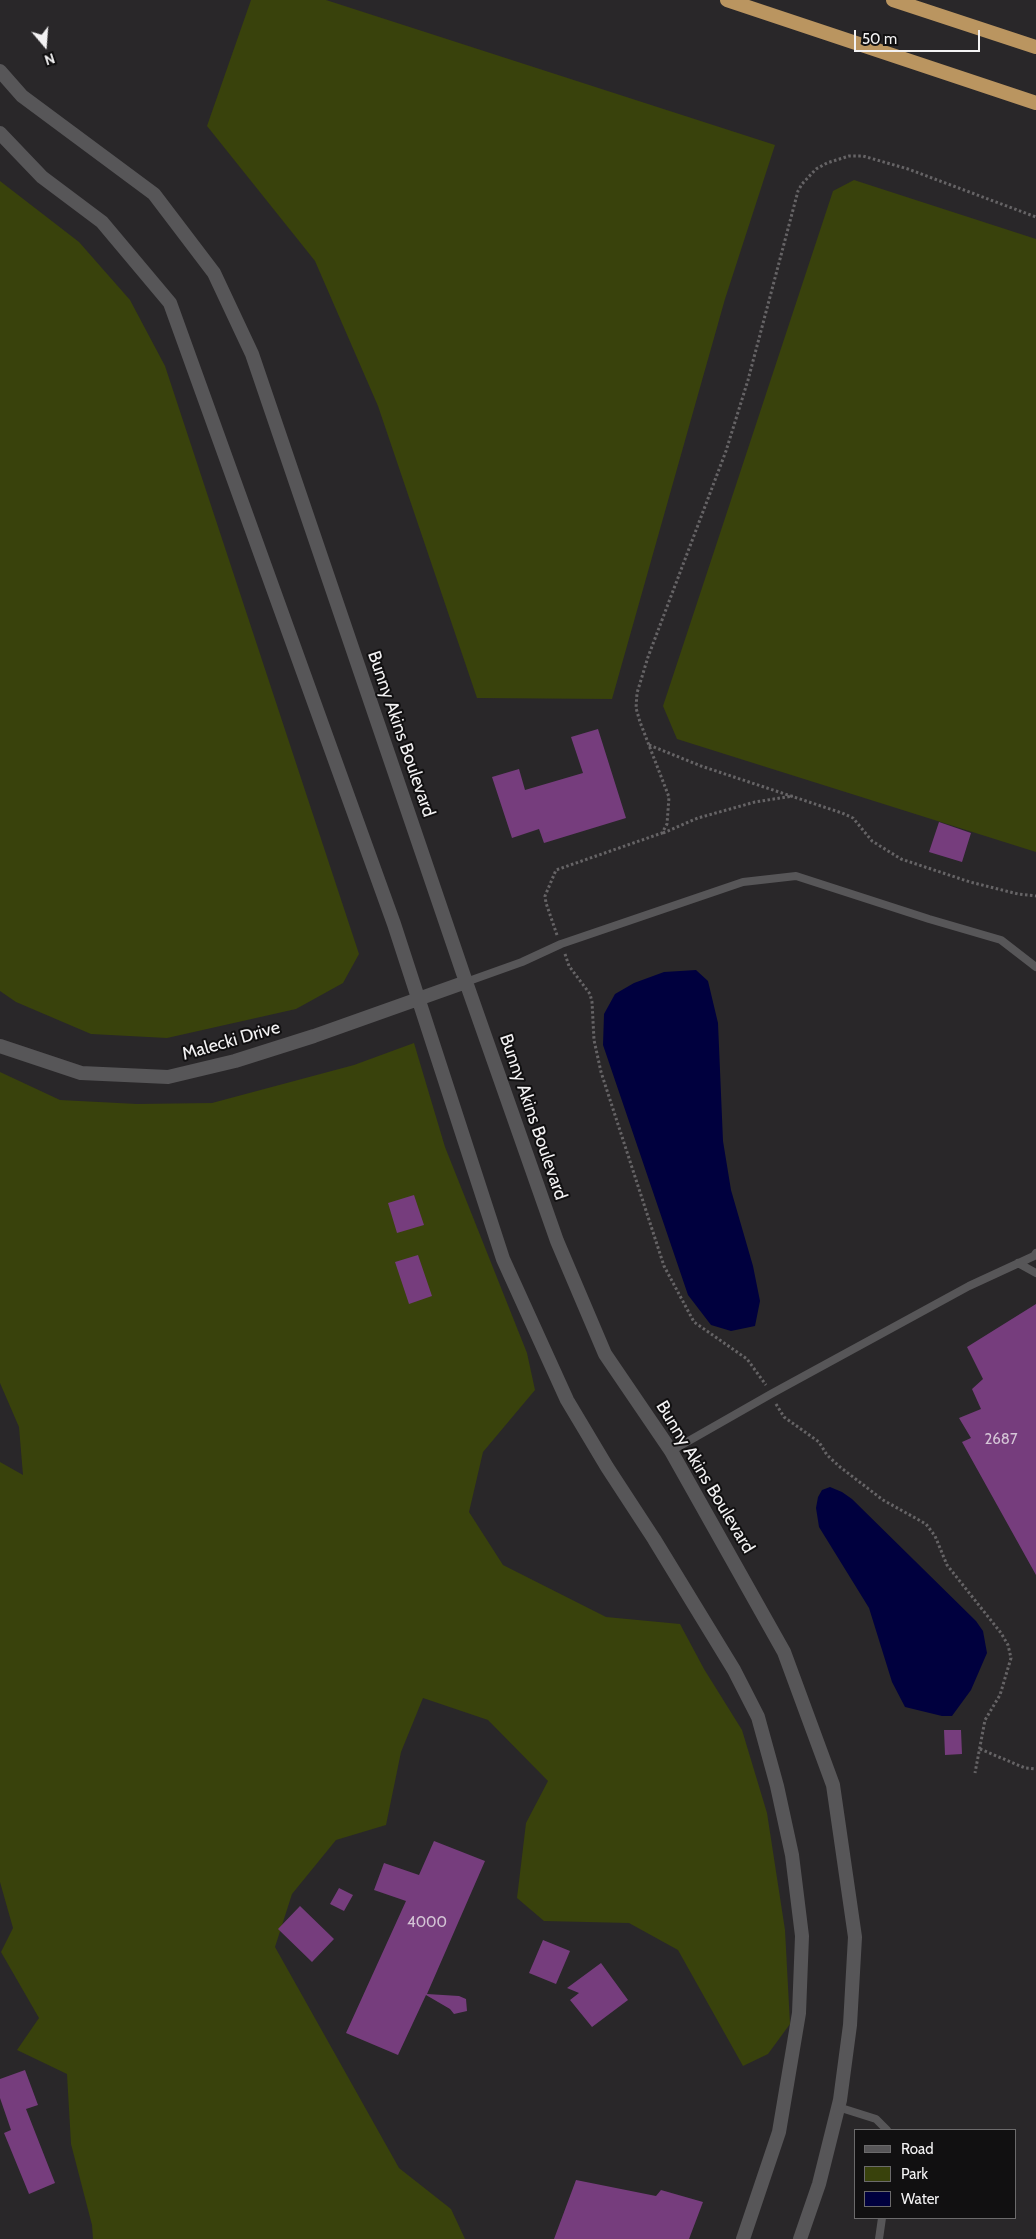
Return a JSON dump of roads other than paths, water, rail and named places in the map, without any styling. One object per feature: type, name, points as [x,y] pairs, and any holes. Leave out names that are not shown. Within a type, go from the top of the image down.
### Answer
[{"type":"highway","points":[[727,0],[1036,103]]},
{"type":"highway","points":[[893,0],[1036,47]]},
{"type":"street","name":"Bunny Akins Boulevard","points":[[0,71],[22,96],[154,194],[214,273],[252,354],[466,982],[557,1241],[605,1354],[671,1451],[784,1652],[834,1785],[855,1937],[850,2025],[838,2107],[819,2184],[800,2239]]},
{"type":"street","points":[[0,133],[42,177],[102,222],[170,303],[394,924],[503,1259],[563,1392],[606,1467],[654,1539],[734,1670],[758,1717],[775,1778],[792,1855],[802,1936],[799,2013],[779,2132],[743,2239]]},
{"type":"street","name":"Malecki Drive","points":[[0,1046],[81,1073],[168,1077],[244,1058],[466,982]]},
{"type":"lane","points":[[466,982],[522,962],[561,944],[743,882],[796,876],[929,920],[1001,940],[1036,967]]},
{"type":"lane","points":[[671,1451],[770,1394],[969,1286],[1034,1256],[1036,1253]]},
{"type":"lane","points":[[1018,1263],[1036,1273]]},
{"type":"lane","points":[[838,2107],[876,2119],[886,2129]]},
{"type":"lane","points":[[879,2239],[882,2219]]},
{"type":"water","points":[[696,970],[708,981],[718,1023],[723,1141],[731,1190],[753,1266],[760,1301],[755,1326],[731,1331],[711,1325],[688,1295],[603,1045],[604,1014],[615,994],[634,983],[664,972]]},
{"type":"water","points":[[830,1487],[852,1499],[976,1621],[983,1631],[987,1653],[971,1690],[952,1716],[942,1716],[905,1707],[892,1682],[869,1608],[819,1527],[816,1508],[818,1497],[822,1490]]}]
